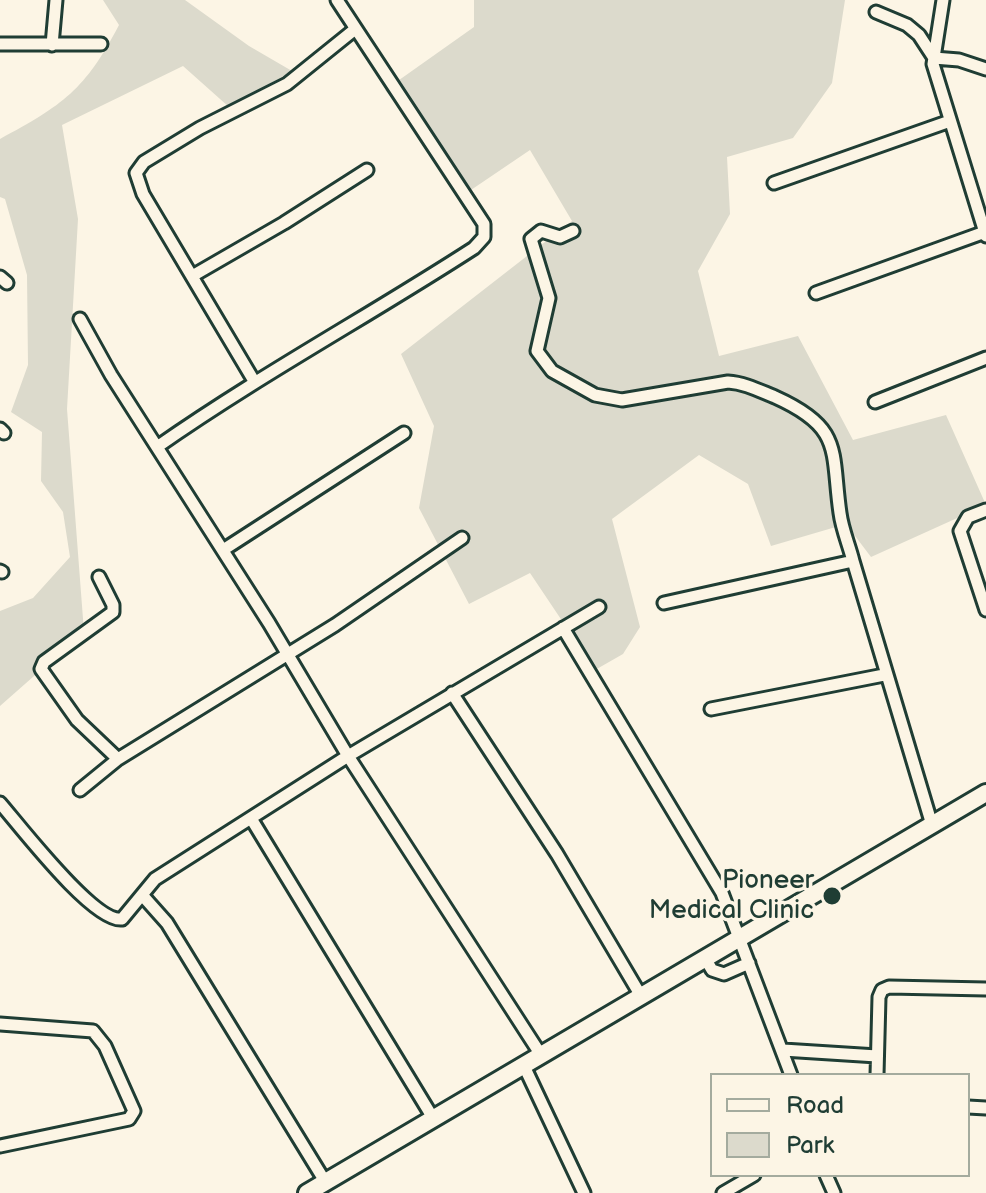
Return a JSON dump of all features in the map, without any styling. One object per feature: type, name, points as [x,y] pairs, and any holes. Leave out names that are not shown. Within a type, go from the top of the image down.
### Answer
[{"type":"street","points":[[52,45],[56,0]]},
{"type":"street","points":[[157,447],[254,381],[389,303],[474,248],[485,234],[484,224],[337,0]]},
{"type":"street","points":[[934,58],[943,0]]},
{"type":"street","points":[[816,293],[985,234],[934,58],[919,35],[907,25],[876,12]]},
{"type":"street","points":[[254,381],[138,185],[139,167],[200,128],[287,84],[354,30]]},
{"type":"street","points":[[0,44],[101,44]]},
{"type":"street","points":[[934,58],[959,60],[986,69]]},
{"type":"street","points":[[774,183],[950,121]]},
{"type":"street","points":[[194,275],[367,170]]},
{"type":"street","points":[[972,194],[986,189]]},
{"type":"street","points":[[573,231],[558,237],[541,231],[531,239],[549,298],[537,342],[545,365],[569,382],[604,398],[622,400],[739,382],[785,402],[819,426],[830,442],[837,463],[840,514],[884,675],[908,739],[932,825]]},
{"type":"street","points":[[80,319],[348,756],[541,1055]]},
{"type":"street","points":[[875,402],[986,358]]},
{"type":"street","points":[[223,550],[404,433]]},
{"type":"street","points":[[986,510],[968,517],[960,531],[986,610]]},
{"type":"street","points":[[80,790],[118,759],[186,714],[288,655],[462,538]]},
{"type":"street","points":[[664,603],[853,561]]},
{"type":"street","points":[[99,577],[113,605],[113,612],[44,662],[41,669],[77,720],[118,759]]},
{"type":"street","points":[[0,803],[85,899],[104,914],[122,919],[155,879],[348,756],[599,607]]},
{"type":"street","points":[[563,628],[722,893],[790,1073]]},
{"type":"street","points":[[711,709],[884,675]]},
{"type":"street","points":[[452,693],[557,854],[641,996]]},
{"type":"street","points":[[307,1193],[986,793]]},
{"type":"street","points":[[252,820],[433,1118]]},
{"type":"street","points":[[143,896],[167,923],[326,1183]]},
{"type":"street","points":[[705,958],[712,970],[724,974],[749,963]]},
{"type":"street","points":[[877,1073],[879,997],[885,988],[986,989]]},
{"type":"street","points":[[0,1024],[93,1031],[105,1046],[134,1111],[129,1119],[0,1146]]},
{"type":"street","points":[[783,1050],[877,1056]]},
{"type":"street","points":[[524,1066],[584,1193]]},
{"type":"street","points":[[723,1193],[751,1177]]},
{"type":"green space","points":[[103,0],[185,0],[249,46],[292,71],[229,107],[183,66],[62,125],[78,219],[67,409],[84,632],[0,706],[0,611],[33,598],[70,557],[63,512],[41,481],[42,432],[11,412],[28,365],[27,275],[5,199],[0,197],[0,139],[56,105],[83,81],[95,65],[119,25]]},
{"type":"green space","points":[[474,0],[845,0],[832,83],[793,138],[727,157],[730,214],[698,271],[719,356],[798,336],[853,440],[946,415],[986,505],[871,557],[846,524],[771,546],[748,484],[699,455],[612,519],[640,627],[623,654],[595,670],[530,573],[469,604],[419,508],[434,426],[401,354],[572,221],[530,150],[468,192],[385,90],[474,27]]},
{"type":"place","name":"Pioneer Medical Clinic","points":[[832,896]]}]
